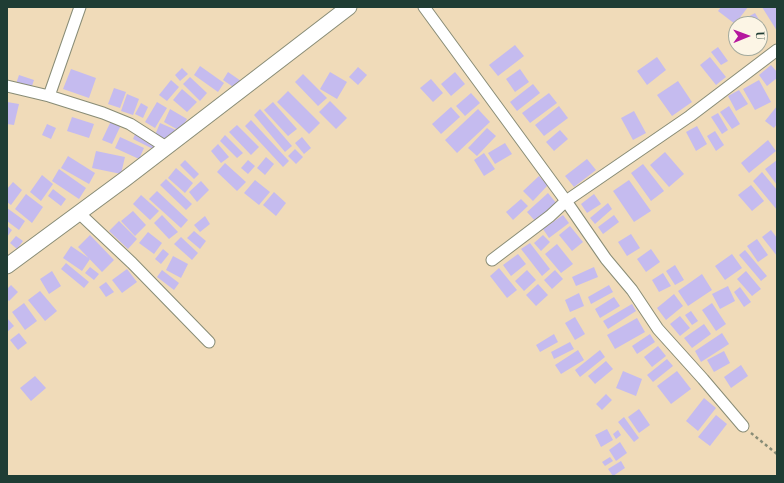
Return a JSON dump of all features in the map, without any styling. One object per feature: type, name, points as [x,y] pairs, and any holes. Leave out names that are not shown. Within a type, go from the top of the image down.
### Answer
[{"type":"street","points":[[50,96],[80,7]]},
{"type":"street","points":[[7,266],[166,148],[349,7]]},
{"type":"street","points":[[424,7],[566,201],[606,259],[632,290],[658,329],[743,426]]},
{"type":"street","points":[[492,260],[550,216],[566,201],[690,116],[777,50]]},
{"type":"street","points":[[7,86],[50,96],[92,109],[130,124],[166,148]]},
{"type":"street","points":[[78,214],[132,263],[209,342]]},
{"type":"path","points":[[743,426],[777,454]]},
{"type":"building","points":[[721,7],[748,7],[741,16],[728,16],[728,19],[718,11]]},
{"type":"building","points":[[762,7],[777,7],[777,31],[768,16]]},
{"type":"building","points":[[755,13],[757,16],[750,16]]},
{"type":"building","points":[[515,45],[524,56],[498,76],[489,65]]},
{"type":"building","points":[[718,47],[728,61],[721,65],[711,52]]},
{"type":"building","points":[[657,57],[666,70],[647,85],[637,71]]},
{"type":"building","points":[[710,57],[726,77],[716,85],[700,65]]},
{"type":"building","points":[[771,65],[777,72],[777,78],[767,86],[759,75]]},
{"type":"building","points":[[200,66],[224,83],[218,92],[194,75]]},
{"type":"building","points":[[358,67],[367,75],[358,85],[349,77]]},
{"type":"building","points":[[182,68],[188,74],[180,81],[175,75]]},
{"type":"building","points":[[71,69],[96,78],[89,98],[63,89]]},
{"type":"building","points":[[520,69],[529,82],[515,92],[506,79]]},
{"type":"building","points":[[228,72],[241,81],[236,89],[223,80]]},
{"type":"building","points":[[330,72],[347,82],[337,99],[320,89]]},
{"type":"building","points":[[455,72],[465,84],[451,96],[441,84]]},
{"type":"building","points":[[303,74],[327,98],[318,106],[295,82]]},
{"type":"building","points":[[19,75],[34,80],[31,89],[16,84]]},
{"type":"building","points":[[190,77],[207,93],[200,101],[183,84]]},
{"type":"building","points":[[431,79],[443,93],[433,102],[420,88]]},
{"type":"building","points":[[171,80],[179,87],[167,101],[159,95]]},
{"type":"building","points":[[759,80],[771,102],[755,110],[743,89]]},
{"type":"building","points":[[678,81],[692,102],[672,116],[657,95]]},
{"type":"building","points":[[533,84],[540,93],[517,111],[510,102]]},
{"type":"building","points":[[114,88],[126,92],[120,108],[108,104]]},
{"type":"building","points":[[182,89],[197,102],[187,112],[173,100]]},
{"type":"building","points":[[739,90],[748,104],[736,111],[728,96]]},
{"type":"building","points":[[288,91],[320,123],[309,134],[277,102]]},
{"type":"building","points":[[471,93],[480,103],[465,116],[456,106]]},
{"type":"building","points":[[549,93],[557,103],[530,123],[522,113]]},
{"type":"building","points":[[127,94],[139,99],[133,115],[121,111]]},
{"type":"building","points":[[330,101],[347,118],[336,129],[319,112]]},
{"type":"building","points":[[7,102],[19,104],[14,125],[7,124]]},
{"type":"building","points":[[157,102],[167,108],[155,128],[145,122]]},
{"type":"building","points":[[273,102],[297,129],[288,136],[264,110]]},
{"type":"building","points":[[141,103],[148,107],[143,118],[135,114]]},
{"type":"building","points":[[559,106],[568,118],[544,136],[535,125]]},
{"type":"building","points":[[729,106],[740,124],[732,129],[720,112]]},
{"type":"building","points":[[777,106],[777,124],[774,128],[765,121]]},
{"type":"building","points":[[451,107],[460,117],[441,134],[432,124]]},
{"type":"building","points":[[170,109],[187,119],[180,131],[164,122]]},
{"type":"building","points":[[260,109],[292,146],[285,152],[254,115]]},
{"type":"building","points":[[478,109],[490,122],[457,153],[445,140]]},
{"type":"building","points":[[634,111],[646,133],[633,140],[621,118]]},
{"type":"building","points":[[718,113],[728,130],[722,134],[711,117]]},
{"type":"building","points":[[72,117],[94,124],[89,138],[67,131]]},
{"type":"building","points":[[251,120],[289,161],[283,167],[245,126]]},
{"type":"building","points":[[111,121],[121,125],[112,144],[102,140]]},
{"type":"building","points":[[160,123],[176,130],[171,142],[155,135]]},
{"type":"building","points":[[47,124],[56,128],[51,139],[42,135]]},
{"type":"building","points":[[237,125],[259,147],[251,155],[229,132]]},
{"type":"building","points":[[697,126],[707,144],[696,151],[686,132]]},
{"type":"building","points":[[487,128],[496,136],[477,156],[468,148]]},
{"type":"building","points":[[560,130],[568,139],[554,151],[546,142]]},
{"type":"building","points":[[715,131],[724,145],[716,151],[707,136]]},
{"type":"building","points":[[136,132],[157,143],[153,149],[133,139]]},
{"type":"building","points":[[225,135],[243,153],[237,158],[220,141]]},
{"type":"building","points":[[120,137],[144,148],[139,159],[115,148]]},
{"type":"building","points":[[302,137],[311,148],[304,154],[295,143]]},
{"type":"building","points":[[768,140],[776,151],[749,173],[741,163]]},
{"type":"building","points":[[505,143],[512,154],[495,164],[488,153]]},
{"type":"building","points":[[218,144],[229,157],[221,163],[211,151]]},
{"type":"building","points":[[295,149],[303,157],[296,164],[288,156]]},
{"type":"building","points":[[96,151],[125,157],[121,174],[92,168]]},
{"type":"building","points":[[665,152],[684,174],[669,187],[650,165]]},
{"type":"building","points":[[484,153],[495,169],[484,176],[474,160]]},
{"type":"building","points":[[68,156],[95,173],[89,184],[61,168]]},
{"type":"building","points":[[266,157],[274,164],[265,175],[257,168]]},
{"type":"building","points":[[587,159],[596,170],[574,187],[565,176]]},
{"type":"building","points":[[185,160],[199,174],[194,179],[180,165]]},
{"type":"building","points":[[248,160],[255,166],[248,174],[241,168]]},
{"type":"building","points":[[777,160],[777,185],[765,169]]},
{"type":"building","points":[[225,163],[246,182],[237,191],[217,172]]},
{"type":"building","points":[[643,164],[664,191],[651,201],[631,173]]},
{"type":"building","points":[[176,168],[193,183],[185,193],[168,178]]},
{"type":"building","points":[[59,169],[86,188],[79,199],[52,181]]},
{"type":"building","points":[[762,172],[777,190],[777,210],[753,181]]},
{"type":"building","points":[[42,175],[53,184],[41,201],[30,192]]},
{"type":"building","points":[[539,176],[548,185],[533,201],[523,191]]},
{"type":"building","points":[[166,179],[192,204],[186,210],[160,185]]},
{"type":"building","points":[[255,180],[270,192],[259,205],[244,193]]},
{"type":"building","points":[[629,180],[651,211],[634,222],[613,191]]},
{"type":"building","points":[[201,181],[209,190],[197,202],[189,192]]},
{"type":"building","points":[[13,182],[22,190],[11,205],[7,202],[7,189]]},
{"type":"building","points":[[751,185],[764,201],[752,211],[738,195]]},
{"type":"building","points":[[53,189],[66,199],[61,206],[48,196]]},
{"type":"building","points":[[157,191],[188,220],[181,228],[149,199]]},
{"type":"building","points":[[274,192],[286,203],[276,216],[263,205]]},
{"type":"building","points":[[548,193],[557,204],[536,222],[527,212]]},
{"type":"building","points":[[26,194],[43,207],[32,223],[15,209]]},
{"type":"building","points":[[594,194],[601,204],[587,213],[581,204]]},
{"type":"building","points":[[141,195],[159,211],[150,220],[133,204]]},
{"type":"building","points":[[521,199],[528,206],[513,220],[506,212]]},
{"type":"building","points":[[608,203],[612,209],[595,224],[590,218]]},
{"type":"building","points":[[7,208],[25,221],[19,230],[7,221]]},
{"type":"building","points":[[133,211],[146,225],[135,236],[121,221]]},
{"type":"building","points":[[162,215],[178,232],[169,239],[154,223]]},
{"type":"building","points":[[563,215],[569,223],[549,238],[543,229]]},
{"type":"building","points":[[614,215],[619,222],[603,234],[598,227]]},
{"type":"building","points":[[205,216],[210,224],[200,232],[194,225]]},
{"type":"building","points":[[119,221],[137,239],[128,249],[109,231]]},
{"type":"building","points":[[7,226],[12,230],[7,237]]},
{"type":"building","points":[[570,226],[583,242],[572,251],[559,235]]},
{"type":"building","points":[[771,230],[777,238],[777,256],[762,237]]},
{"type":"building","points":[[194,231],[206,241],[200,249],[187,238]]},
{"type":"building","points":[[148,232],[162,243],[154,254],[139,243]]},
{"type":"building","points":[[631,234],[640,248],[627,256],[618,242]]},
{"type":"building","points":[[90,235],[114,260],[102,272],[78,247]]},
{"type":"building","points":[[543,235],[550,242],[541,251],[534,243]]},
{"type":"building","points":[[16,236],[23,241],[17,249],[10,243]]},
{"type":"building","points":[[181,237],[198,253],[192,260],[174,244]]},
{"type":"building","points":[[757,239],[768,255],[758,262],[747,246]]},
{"type":"building","points":[[530,243],[550,269],[542,276],[521,249]]},
{"type":"building","points":[[557,244],[573,264],[561,273],[545,254]]},
{"type":"building","points":[[71,246],[90,259],[82,271],[63,258]]},
{"type":"building","points":[[163,249],[169,254],[161,264],[155,259]]},
{"type":"building","points":[[651,249],[660,262],[646,272],[637,259]]},
{"type":"building","points":[[745,250],[767,276],[761,281],[739,255]]},
{"type":"building","points":[[518,254],[526,264],[511,276],[503,265]]},
{"type":"building","points":[[732,254],[742,268],[725,280],[715,266]]},
{"type":"building","points":[[173,256],[188,264],[181,278],[166,270]]},
{"type":"building","points":[[66,263],[89,282],[84,288],[61,269]]},
{"type":"building","points":[[675,265],[684,280],[675,285],[666,271]]},
{"type":"building","points":[[90,267],[99,274],[94,280],[85,273]]},
{"type":"building","points":[[594,267],[598,277],[576,286],[572,277]]},
{"type":"building","points":[[499,268],[517,290],[507,298],[490,276]]},
{"type":"building","points":[[127,269],[137,282],[122,293],[112,280]]},
{"type":"building","points":[[162,270],[179,283],[174,290],[157,277]]},
{"type":"building","points":[[527,270],[536,280],[524,291],[515,281]]},
{"type":"building","points":[[555,270],[563,279],[552,289],[544,280]]},
{"type":"building","points":[[52,271],[61,286],[49,294],[40,279]]},
{"type":"building","points":[[746,271],[761,289],[752,296],[737,279]]},
{"type":"building","points":[[663,273],[671,286],[659,292],[652,280]]},
{"type":"building","points":[[702,274],[712,290],[688,306],[678,291]]},
{"type":"building","points":[[106,282],[114,292],[106,297],[99,287]]},
{"type":"building","points":[[538,284],[548,295],[536,306],[526,295]]},
{"type":"building","points":[[11,285],[18,292],[9,301],[7,299],[7,289]]},
{"type":"building","points":[[609,285],[613,292],[591,304],[588,297]]},
{"type":"building","points":[[728,286],[735,301],[720,309],[712,294]]},
{"type":"building","points":[[740,287],[751,302],[744,307],[734,292]]},
{"type":"building","points":[[40,291],[57,311],[45,321],[28,300]]},
{"type":"building","points":[[579,293],[584,306],[570,312],[565,300]]},
{"type":"building","points":[[674,294],[683,306],[666,320],[657,308]]},
{"type":"building","points":[[614,297],[620,306],[600,318],[595,309]]},
{"type":"building","points":[[24,303],[37,321],[25,330],[12,312]]},
{"type":"building","points":[[712,303],[726,324],[716,331],[702,310]]},
{"type":"building","points":[[632,304],[636,311],[608,329],[603,321]]},
{"type":"building","points":[[691,311],[698,321],[692,325],[685,315]]},
{"type":"building","points":[[680,316],[690,328],[680,336],[670,324]]},
{"type":"building","points":[[575,317],[585,334],[575,340],[565,323]]},
{"type":"building","points":[[7,318],[14,326],[7,332]]},
{"type":"building","points":[[637,318],[645,332],[615,349],[607,335]]},
{"type":"building","points":[[704,324],[711,334],[692,348],[684,338]]},
{"type":"building","points":[[19,333],[27,343],[18,350],[10,340]]},
{"type":"building","points":[[722,333],[729,344],[701,362],[695,351]]},
{"type":"building","points":[[554,334],[558,342],[540,352],[536,345]]},
{"type":"building","points":[[650,334],[655,342],[637,354],[632,346]]},
{"type":"building","points":[[570,342],[574,349],[554,359],[551,352]]},
{"type":"building","points":[[658,346],[666,356],[652,367],[644,357]]},
{"type":"building","points":[[578,350],[584,360],[561,374],[555,365]]},
{"type":"building","points":[[600,350],[605,357],[580,377],[575,370]]},
{"type":"building","points":[[724,351],[730,363],[714,372],[707,360]]},
{"type":"building","points":[[667,359],[673,366],[653,382],[647,375]]},
{"type":"building","points":[[606,361],[613,369],[595,384],[588,376]]},
{"type":"building","points":[[741,365],[748,376],[731,388],[724,377]]},
{"type":"building","points":[[623,371],[642,379],[636,396],[616,388]]},
{"type":"building","points":[[677,371],[691,389],[671,404],[657,386]]},
{"type":"building","points":[[35,376],[46,388],[31,401],[20,388]]},
{"type":"building","points":[[606,394],[612,400],[602,410],[596,404]]},
{"type":"building","points":[[704,398],[716,408],[698,431],[686,421]]},
{"type":"building","points":[[639,409],[650,425],[639,433],[628,417]]},
{"type":"building","points":[[716,415],[727,424],[710,446],[698,437]]},
{"type":"building","points":[[624,417],[639,438],[634,442],[618,422]]},
{"type":"building","points":[[607,429],[613,440],[601,447],[595,435]]},
{"type":"building","points":[[618,430],[621,435],[616,439],[613,434]]},
{"type":"building","points":[[620,442],[627,453],[616,461],[609,450]]},
{"type":"building","points":[[610,457],[613,461],[605,466],[602,462]]},
{"type":"building","points":[[621,461],[625,468],[613,476],[608,469]]}]
